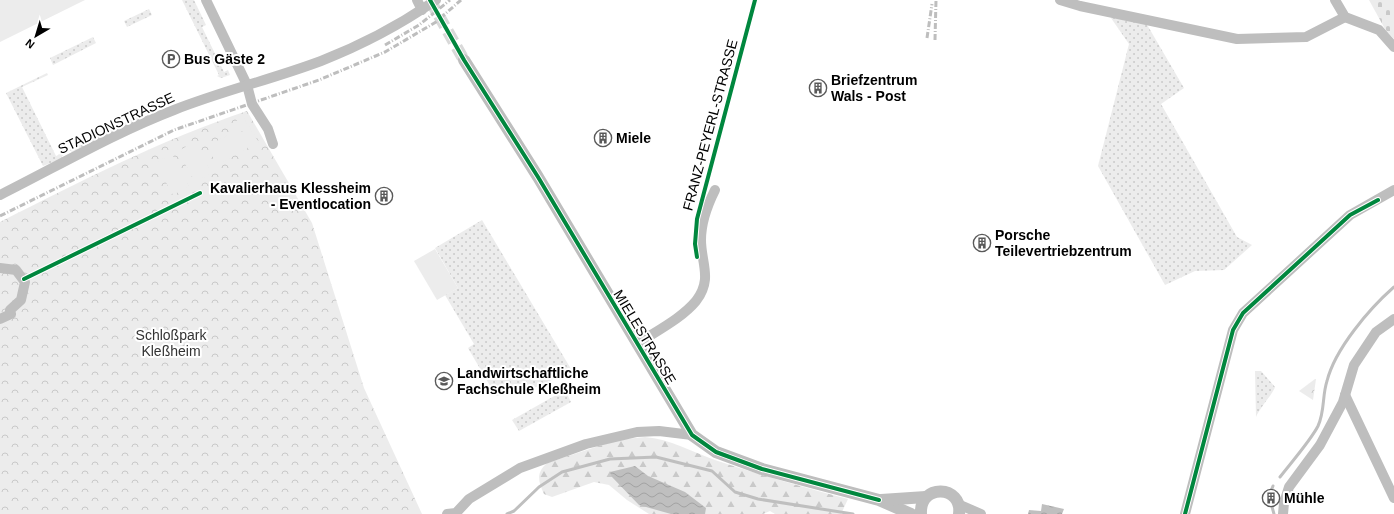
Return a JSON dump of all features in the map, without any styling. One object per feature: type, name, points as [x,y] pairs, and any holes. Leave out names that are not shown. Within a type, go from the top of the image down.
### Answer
[{"type":"street","points":[[206,0],[247,85],[252,104],[268,129],[273,144]]},
{"type":"street","points":[[417,0],[422,10]]},
{"type":"street","name":"STADIONSTRASSE","points":[[0,195],[150,120],[200,100],[321,61],[384,33],[436,0]]},
{"type":"street","points":[[1060,0],[1080,6],[1237,39],[1306,37],[1345,17]]},
{"type":"street","points":[[1335,0],[1345,17],[1379,30],[1394,47]]},
{"type":"street","name":"MIELESTRASSE","points":[[464,60],[538,177],[636,344],[692,435],[716,452],[762,469],[879,500],[911,514]]},
{"type":"street","name":"FRANZ-PEYERL-STRASSE","points":[[636,344],[686,311],[696,300],[704,286],[706,272],[701,240],[702,224],[706,208],[715,190]]},
{"type":"street","points":[[1185,514],[1233,330],[1243,313],[1350,215],[1394,190]]},
{"type":"street","points":[[1378,200],[1394,197]]},
{"type":"street","points":[[0,268],[16,270],[25,282],[21,300],[10,310],[11,314],[0,319]]},
{"type":"street","points":[[1283,514],[1284,503],[1289,487],[1320,445],[1345,395],[1354,365],[1376,332],[1394,319]]},
{"type":"street","points":[[1345,395],[1394,498]]},
{"type":"street","points":[[453,514],[469,498],[520,468],[586,444],[637,432],[659,431],[692,435]]},
{"type":"street","name":"MIELESTRASSE","points":[[879,500],[926,497],[937,491],[944,492],[955,498],[958,509]]},
{"type":"street","points":[[921,514],[921,508],[926,497]]},
{"type":"street","points":[[958,509],[981,514]]},
{"type":"green space","points":[[0,0],[85,0],[0,42]]},
{"type":"green space","points":[[182,0],[194,0],[206,25],[202,27],[224,72],[228,70],[230,75],[221,78],[217,76],[219,75]]},
{"type":"green space","points":[[1369,0],[1394,0],[1394,39],[1385,29]]},
{"type":"green space","points":[[149,9],[152,15],[127,27],[124,21]]},
{"type":"green space","points":[[1142,16],[1184,88],[1161,104],[1237,237],[1252,245],[1224,270],[1195,271],[1165,285],[1098,166],[1129,44],[1111,18]]},
{"type":"green space","points":[[93,37],[96,43],[53,65],[50,58]]},
{"type":"green space","points":[[47,73],[48,75],[22,87],[56,156],[62,153],[63,155],[61,159],[43,166],[6,93]]},
{"type":"green space","name":"Schloßpark Kleßheim","points":[[247,111],[312,223],[364,388],[422,514],[0,514],[0,222],[152,148],[215,122]]},
{"type":"green space","points":[[140,115],[143,117],[141,119],[72,152],[70,150]]},
{"type":"green space","points":[[243,117],[260,144],[253,149],[236,121]]},
{"type":"green space","points":[[238,130],[248,148],[217,165],[207,146]]},
{"type":"green space","points":[[195,142],[212,173],[195,182],[178,151]]},
{"type":"green space","points":[[172,154],[189,186],[173,195],[155,163]]},
{"type":"green space","points":[[482,220],[571,369],[541,386],[496,396],[468,348],[474,344],[445,295],[458,288],[435,248]]},
{"type":"green space","points":[[435,249],[458,288],[437,300],[414,261]]},
{"type":"green space","points":[[1255,371],[1261,371],[1275,387],[1256,417]]},
{"type":"green space","points":[[1316,379],[1313,400],[1299,391]]},
{"type":"green space","points":[[565,390],[571,402],[519,431],[512,420]]},
{"type":"green space","points":[[645,437],[663,440],[748,471],[848,499],[841,514],[775,514],[770,511],[763,514],[649,514],[627,500],[609,485],[594,482],[552,497],[544,494],[540,485],[539,477],[541,470],[547,463],[617,440]]},
{"type":"water","points":[[635,466],[648,476],[685,492],[706,508],[705,514],[671,514],[639,505],[612,477],[610,472]]},
{"type":"water","points":[[1042,504],[1064,509],[1062,514],[1028,514],[1029,510],[1041,511]]},
{"type":"waterway","points":[[1280,477],[1306,445],[1318,426],[1322,415],[1324,392],[1331,369],[1337,356],[1354,330],[1374,306],[1394,287]]},
{"type":"waterway","points":[[507,514],[514,511],[539,487],[562,472],[610,459],[656,457],[712,471],[735,492],[758,499],[853,514]]},
{"type":"waterway","points":[[1273,486],[1269,496],[1274,514]]},
{"type":"tunnel","points":[[430,0],[464,60]]},
{"type":"railway","points":[[385,45],[419,25],[450,0]]},
{"type":"railway","points":[[0,216],[174,130],[319,80],[385,52],[436,22],[461,0]]},
{"type":"railway","points":[[935,40],[936,0]]},
{"type":"railway","points":[[927,38],[932,4]]},
{"type":"cycle path","points":[[430,0],[464,60],[538,177],[692,435],[716,452],[762,469],[879,500]]},
{"type":"cycle path","points":[[697,257],[695,244],[697,219],[755,0]]},
{"type":"cycle path","points":[[24,279],[200,193]]},
{"type":"cycle path","points":[[1185,514],[1233,330],[1243,313],[1350,215],[1378,200]]},
{"type":"place","name":"Bus Gäste 2","points":[[171,59]]},
{"type":"place","name":"Briefzentrum Wals - Post","points":[[818,88]]},
{"type":"place","name":"Miele","points":[[603,138]]},
{"type":"place","name":"Kavalierhaus Klessheim - Eventlocation","points":[[384,196]]},
{"type":"place","name":"Porsche Teilevertriebzentrum","points":[[982,243]]},
{"type":"place","name":"Landwirtschaftliche Fachschule Kleßheim","points":[[444,381]]},
{"type":"place","name":"Mühle","points":[[1271,498]]}]
